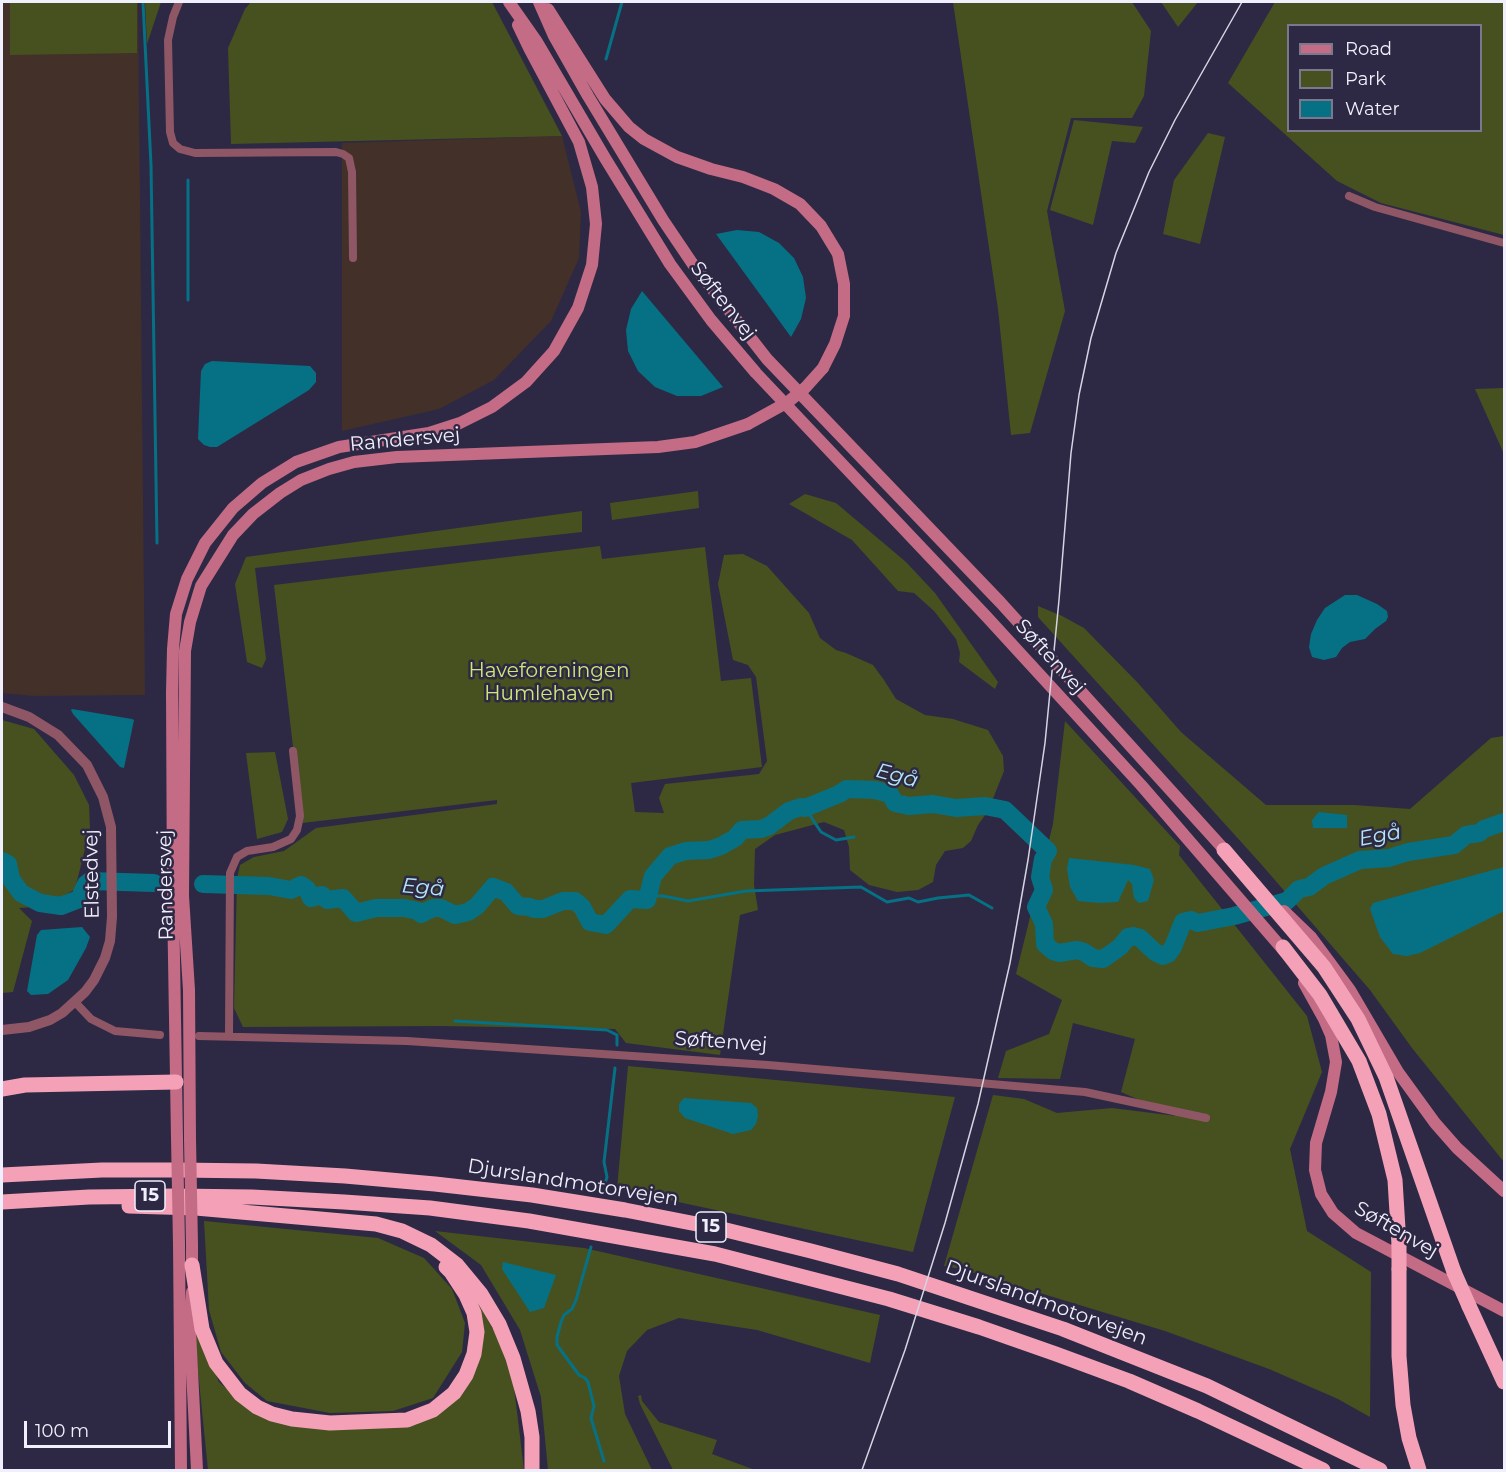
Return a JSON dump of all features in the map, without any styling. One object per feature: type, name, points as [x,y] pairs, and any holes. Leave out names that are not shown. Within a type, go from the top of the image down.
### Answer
[{"type":"highway","points":[[1224,850],[1305,938],[1343,994],[1373,1047],[1397,1106],[1454,1272],[1504,1382]]},
{"type":"highway","points":[[1283,947],[1320,995],[1359,1061],[1379,1114],[1395,1180],[1399,1245],[1399,1356],[1403,1405],[1409,1438],[1419,1470]]},
{"type":"highway","points":[[2,1089],[34,1085],[183,1082]]},
{"type":"highway","name":"Djurslandmotorvejen","points":[[2,1175],[177,1170],[256,1171],[345,1176],[532,1195],[722,1229],[898,1274],[1063,1329],[1207,1386],[1380,1470]]},
{"type":"highway","name":"15","points":[[2,1203],[89,1197],[177,1196],[252,1197],[430,1208],[529,1221],[716,1254],[889,1299],[1056,1354],[1129,1381],[1273,1445],[1323,1470]]},
{"type":"highway","points":[[2,1203],[196,1208],[350,1221],[376,1224],[402,1231],[431,1245],[457,1265],[481,1294],[499,1324],[521,1386],[531,1428],[532,1470]]},
{"type":"highway","points":[[192,1265],[202,1329],[216,1363],[240,1394],[257,1407],[292,1419],[330,1423],[407,1420],[433,1410],[454,1393],[466,1376],[474,1354],[477,1332],[474,1313],[452,1272],[428,1253],[400,1237],[350,1221]]},
{"type":"main road","name":"Søftenvej","points":[[509,2],[537,42],[670,264],[711,320],[756,373],[994,624],[1283,947],[1324,1019],[1335,1048],[1335,1077],[1316,1143],[1315,1170],[1321,1194],[1333,1213],[1356,1233],[1504,1311]]},
{"type":"main road","name":"Randersvej","points":[[197,1470],[190,1332],[192,1245],[190,1139],[183,1082],[172,899],[172,649],[176,614],[187,579],[205,543],[233,508],[262,483],[296,462],[339,447],[429,433],[460,423],[492,407],[526,382],[554,351],[578,308],[592,265],[596,224],[592,188],[579,142],[528,48],[509,2]]},
{"type":"main road","name":"Søftenvej","points":[[541,2],[554,36],[663,220],[692,263],[760,350],[1000,602],[1224,850]]},
{"type":"main road","name":"Randersvej","points":[[181,1470],[177,1138],[189,990],[183,896],[185,651],[190,622],[201,586],[215,561],[233,535],[253,514],[280,493],[301,480],[354,462],[397,457],[658,447],[695,442],[748,424],[788,402],[805,388],[823,368],[835,344],[844,316],[844,284],[838,254],[821,226],[800,204],[774,189],[677,157],[644,139],[629,127],[605,99],[541,2]]},
{"type":"main road","points":[[1305,938],[1350,990],[1398,1072],[1435,1123],[1457,1148],[1504,1191]]},
{"type":"street","points":[[179,2],[168,40],[170,132],[173,143],[180,149],[195,153],[336,152],[343,154],[349,158],[352,172],[353,258]]},
{"type":"street","points":[[1349,196],[1374,207],[1504,243]]},
{"type":"street","name":"Elstedvej","points":[[2,707],[29,717],[58,735],[87,765],[103,797],[111,828],[112,876],[111,929],[108,949],[94,980],[75,1002],[50,1020],[29,1027],[2,1030]]},
{"type":"street","points":[[230,1036],[230,873],[237,857],[247,851],[273,847],[291,839],[297,830],[300,816],[293,751]]},
{"type":"street","points":[[75,1002],[91,1019],[115,1031],[160,1035]]},
{"type":"street","name":"Søftenvej","points":[[199,1036],[418,1042],[768,1065],[1085,1092],[1206,1118]]},
{"type":"shaded area","points":[[2,2],[138,2],[145,695],[34,696],[2,693]]},
{"type":"shaded area","points":[[562,136],[581,212],[579,258],[551,321],[494,380],[439,409],[342,431],[342,143]]},
{"type":"green space","points":[[10,2],[137,2],[137,53],[10,55]]},
{"type":"green space","points":[[145,2],[161,2],[147,44]]},
{"type":"green space","points":[[251,2],[492,2],[562,136],[231,144],[228,48],[245,9]]},
{"type":"green space","points":[[953,2],[1132,2],[1151,31],[1144,96],[1132,118],[1071,118],[1047,211],[1065,311],[1030,433],[1011,435],[998,309]]},
{"type":"green space","points":[[1161,2],[1198,2],[1178,27]]},
{"type":"green space","points":[[1275,2],[1504,2],[1504,235],[1381,203],[1337,181],[1228,83]]},
{"type":"green space","points":[[1074,120],[1143,127],[1135,143],[1112,141],[1093,225],[1050,210]]},
{"type":"green space","points":[[1208,133],[1225,137],[1200,244],[1163,234],[1174,180]]},
{"type":"green space","points":[[1504,388],[1504,454],[1475,389]]},
{"type":"green space","points":[[698,491],[699,508],[612,520],[610,503]]},
{"type":"green space","points":[[805,494],[836,503],[906,562],[935,593],[998,682],[995,689],[959,662],[960,653],[956,639],[934,611],[914,593],[898,591],[852,540],[789,504]]},
{"type":"green space","points":[[582,511],[582,532],[255,568],[266,659],[262,668],[247,662],[235,584],[246,557]]},
{"type":"green space","name":"Haveforeningen Humlehaven","points":[[600,546],[602,559],[705,547],[721,681],[751,678],[762,767],[631,783],[635,812],[664,813],[659,798],[665,784],[759,774],[767,761],[756,677],[748,665],[733,660],[718,584],[724,555],[743,554],[767,566],[809,613],[820,638],[836,650],[873,665],[896,699],[925,715],[953,719],[988,730],[1003,756],[1004,771],[988,811],[971,841],[963,848],[945,851],[936,865],[933,882],[918,890],[897,892],[869,885],[850,870],[849,847],[844,830],[824,822],[775,835],[755,849],[754,885],[758,910],[740,915],[720,1055],[626,1043],[615,1029],[443,1026],[243,1027],[234,1008],[237,879],[240,865],[254,857],[284,851],[316,828],[497,804],[497,800],[302,823],[274,585]]},
{"type":"green space","points":[[1038,606],[1084,628],[1138,683],[1181,732],[1266,805],[1354,805],[1410,809],[1491,738],[1504,736],[1504,819],[1483,826],[1474,832],[1464,833],[1454,842],[1386,856],[1364,855],[1310,879],[1315,886],[1366,862],[1454,849],[1466,839],[1482,836],[1495,827],[1504,826],[1504,1162],[1412,1048],[1370,990],[1261,864],[1038,617]]},
{"type":"green space","points":[[2,720],[34,729],[74,775],[89,805],[90,829],[75,889],[48,906],[19,908],[32,921],[13,992],[2,993]]},
{"type":"green space","points":[[1065,721],[1180,846],[1179,855],[1307,1016],[1322,1072],[1290,1149],[1307,1231],[1371,1272],[1370,1417],[1338,1399],[1269,1369],[1165,1331],[961,1269],[944,1266],[993,1095],[1024,1099],[1057,1113],[1112,1108],[1176,1116],[1121,1092],[1135,1039],[1073,1023],[1060,1079],[998,1078],[1006,1051],[1049,1034],[1062,1000],[1016,974],[1053,824]]},
{"type":"green space","points":[[275,752],[288,819],[282,832],[257,839],[246,753]]},
{"type":"green space","points":[[628,1066],[955,1097],[913,1252],[617,1189]]},
{"type":"green space","points":[[204,1221],[378,1238],[424,1258],[452,1289],[465,1323],[462,1352],[433,1398],[393,1411],[330,1413],[267,1401],[245,1383],[221,1352],[209,1310]]},
{"type":"green space","points":[[435,1231],[584,1248],[880,1315],[870,1363],[757,1330],[679,1318],[647,1330],[627,1351],[619,1376],[625,1414],[652,1470],[548,1470],[541,1397],[520,1330],[481,1265]]},
{"type":"green space","points":[[475,1298],[501,1343],[513,1379],[524,1470],[208,1470],[194,1331],[197,1331],[219,1382],[259,1414],[397,1427],[416,1425],[461,1391]]},
{"type":"green space","points":[[641,1395],[642,1401],[659,1422],[717,1440],[712,1454],[755,1470],[673,1470],[640,1404],[638,1396]]},
{"type":"water","points":[[737,230],[759,232],[779,243],[794,258],[803,277],[806,298],[801,319],[791,337],[716,234]]},
{"type":"water","points":[[642,291],[723,387],[701,396],[677,396],[655,387],[638,371],[628,351],[626,330],[631,309]]},
{"type":"water","points":[[212,361],[310,366],[316,373],[316,382],[309,390],[217,447],[210,447],[198,439],[201,371],[205,364]]},
{"type":"water","points":[[1345,595],[1357,595],[1377,604],[1387,611],[1386,621],[1365,639],[1350,642],[1336,657],[1324,660],[1312,657],[1309,647],[1317,620],[1325,608]]},
{"type":"water","points":[[72,709],[134,720],[124,768],[120,767],[73,714]]},
{"type":"water","points":[[1319,812],[1347,815],[1347,828],[1313,828],[1312,820]]},
{"type":"water","points":[[1069,858],[1134,865],[1150,869],[1154,880],[1148,901],[1139,903],[1134,898],[1132,884],[1128,880],[1118,902],[1078,901],[1070,887],[1067,869]]},
{"type":"water","points":[[1504,867],[1504,911],[1420,953],[1407,956],[1393,954],[1380,937],[1370,909],[1373,903]]},
{"type":"water","points":[[82,927],[90,937],[68,980],[48,994],[31,995],[27,991],[37,935],[41,930]]},
{"type":"water","points":[[684,1098],[751,1103],[757,1108],[756,1124],[751,1130],[733,1134],[685,1118],[679,1111],[679,1104]]},
{"type":"water","points":[[503,1262],[556,1275],[544,1308],[530,1312],[502,1269]]},
{"type":"waterway","points":[[143,2],[151,165],[157,543]]},
{"type":"waterway","points":[[606,59],[622,2]]},
{"type":"waterway","points":[[188,180],[188,300]]},
{"type":"waterway","name":"Egå","points":[[203,884],[269,886],[291,890],[301,885],[307,889],[311,898],[322,895],[327,900],[343,898],[356,913],[376,908],[404,908],[418,911],[421,914],[433,908],[441,908],[455,915],[468,912],[477,906],[493,887],[506,892],[518,906],[534,909],[543,909],[563,901],[575,901],[582,907],[590,922],[606,925],[630,899],[647,900],[653,876],[670,856],[686,851],[709,850],[721,846],[735,838],[742,830],[769,826],[789,811],[805,808],[847,789],[875,790],[890,794],[895,803],[909,806],[933,804],[956,808],[985,806],[1005,810],[1048,851],[1043,859],[1040,877],[1044,890],[1036,907],[1044,924],[1045,944],[1059,953],[1077,950],[1093,958],[1103,959],[1120,947],[1128,937],[1133,936],[1140,938],[1163,956],[1168,954],[1173,947],[1183,922],[1191,920],[1198,923],[1234,916],[1287,901],[1299,889],[1309,887],[1324,876],[1360,860],[1389,858],[1408,852],[1454,845],[1466,835],[1479,833],[1504,822]]},
{"type":"waterway","points":[[805,808],[821,832],[836,840],[854,837]]},
{"type":"waterway","name":"Egå","points":[[2,861],[8,864],[11,879],[21,893],[40,903],[61,906],[79,899],[86,884],[90,881],[154,883]]},
{"type":"waterway","points":[[648,896],[663,896],[688,901],[746,891],[861,887],[887,902],[909,898],[918,902],[969,895],[992,908]]},
{"type":"waterway","points":[[455,1021],[607,1030],[617,1035],[617,1045]]},
{"type":"waterway","points":[[603,1190],[607,1177],[604,1162],[615,1068]]},
{"type":"waterway","points":[[591,1247],[576,1300],[561,1322],[557,1345],[579,1375],[588,1382],[594,1406],[591,1418],[604,1461]]},
{"type":"tram line","points":[[862,1470],[905,1350],[945,1223],[978,1104],[1010,963],[1045,743],[1071,453],[1079,395],[1091,338],[1116,253],[1149,172],[1175,120],[1242,2]]}]
